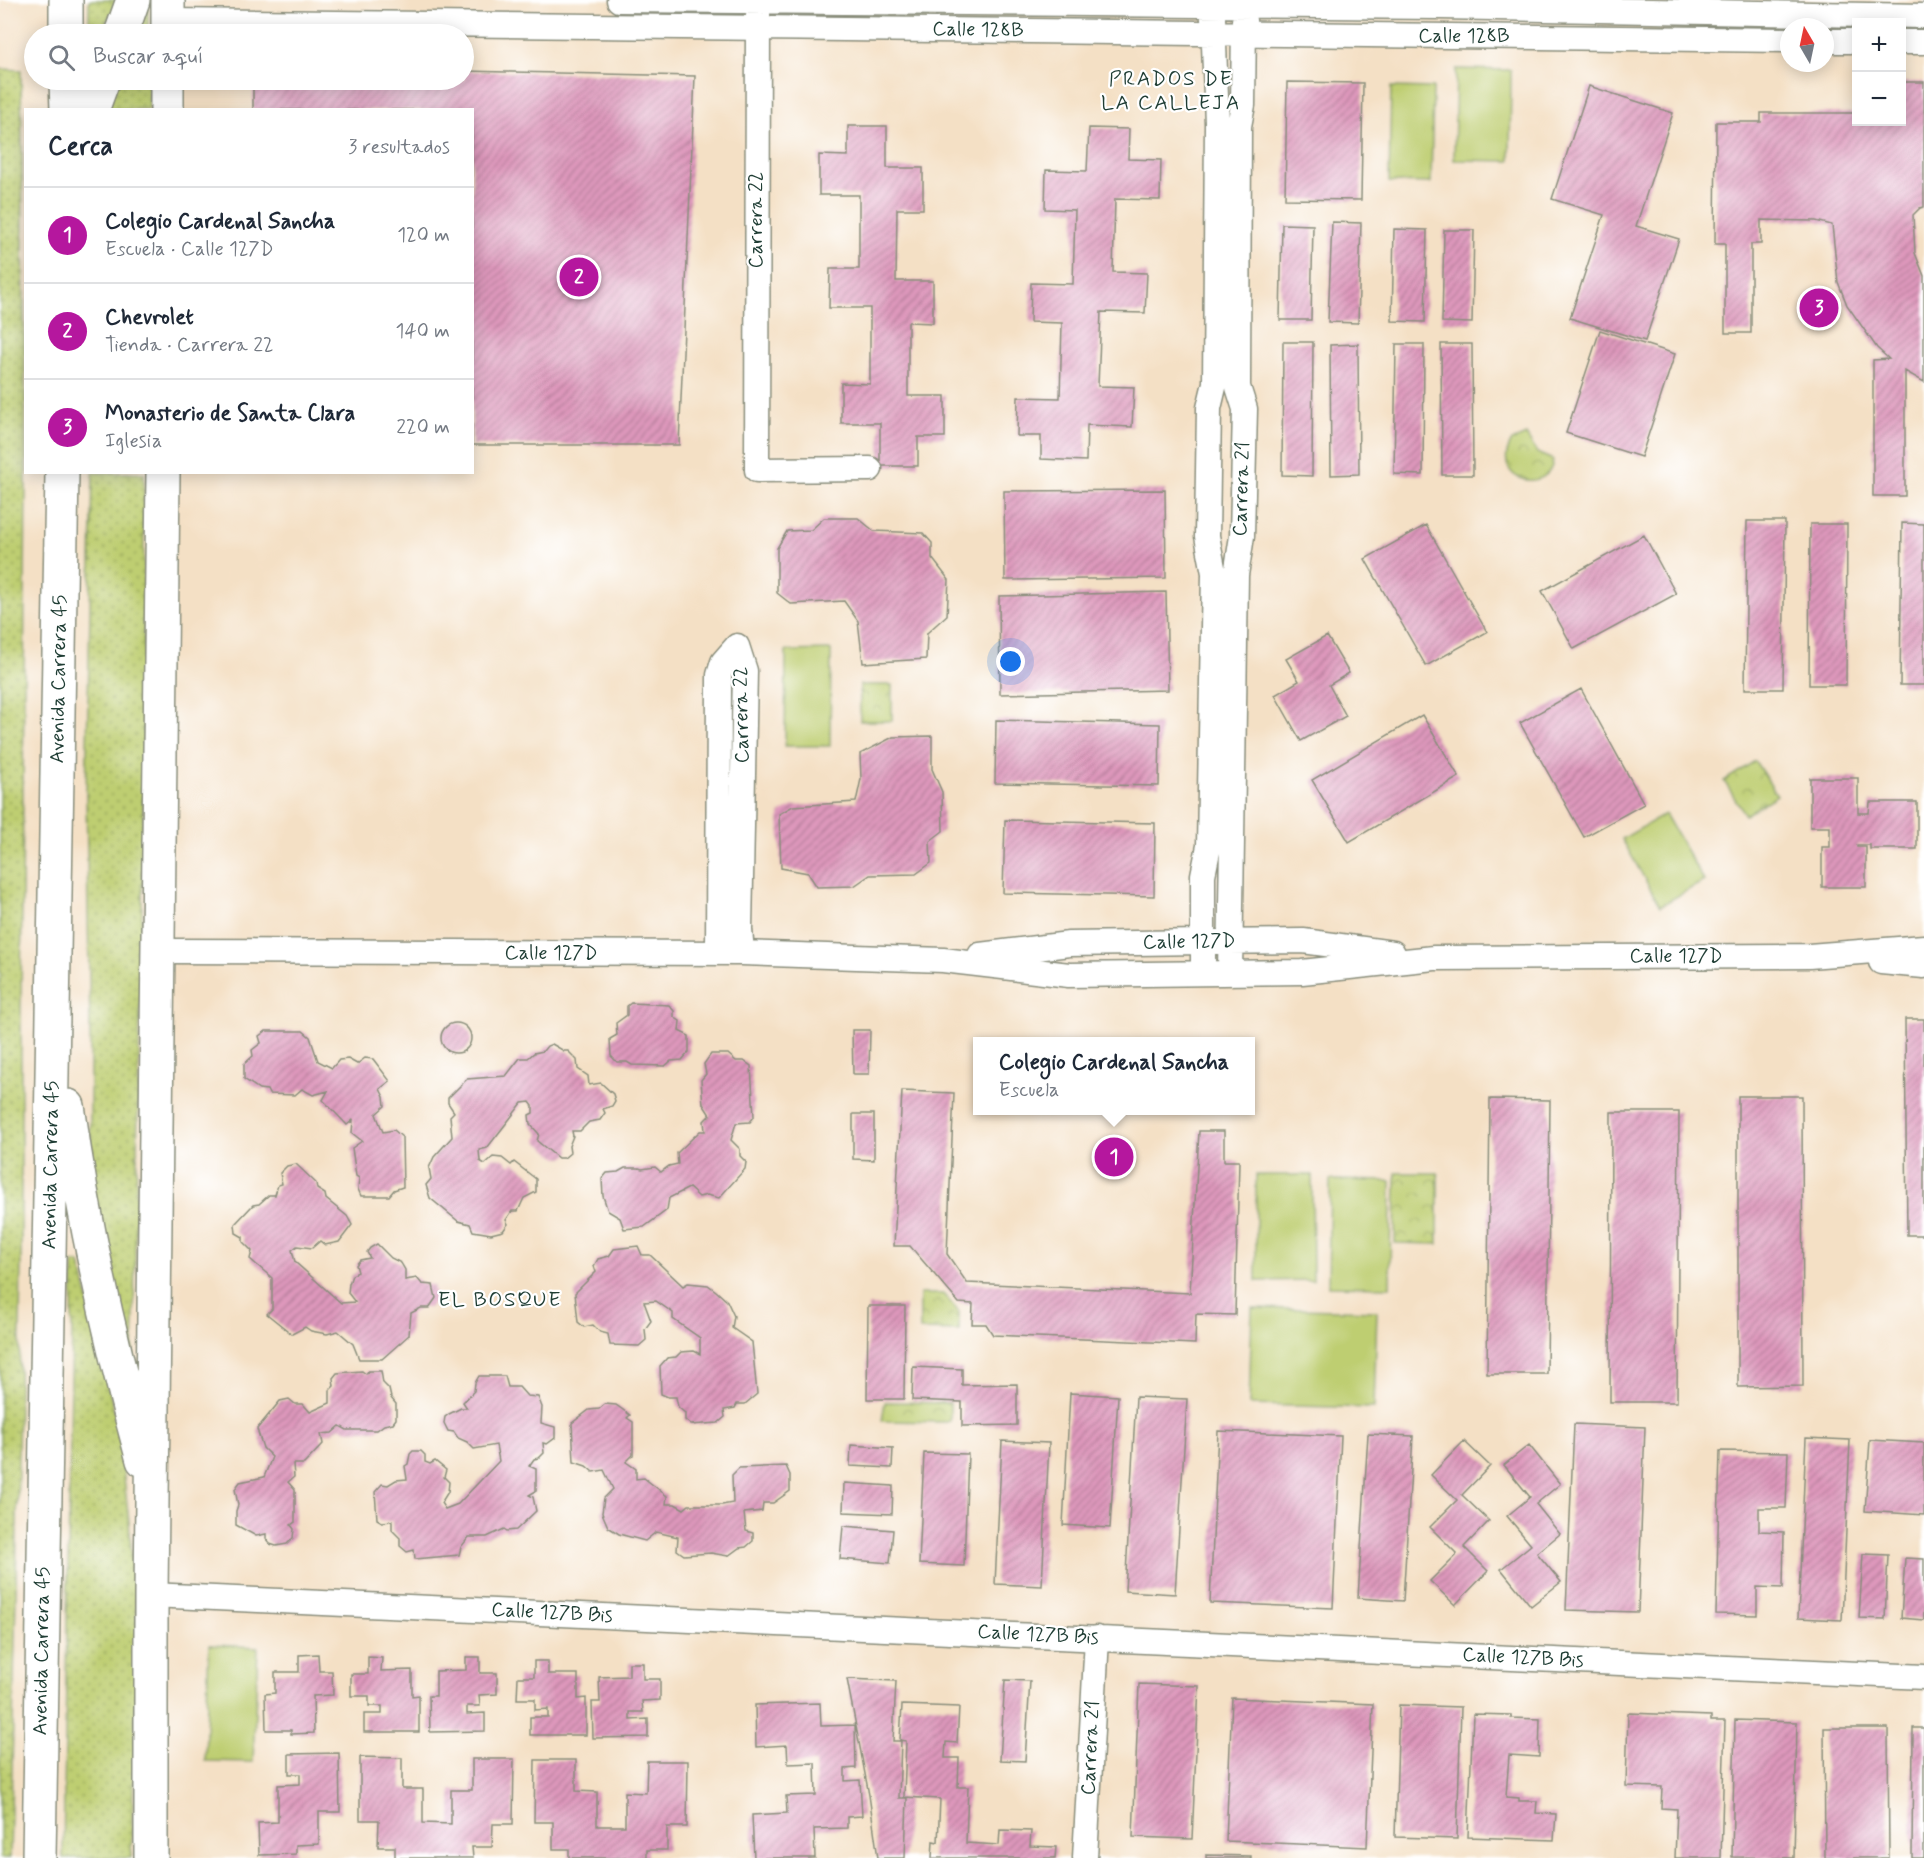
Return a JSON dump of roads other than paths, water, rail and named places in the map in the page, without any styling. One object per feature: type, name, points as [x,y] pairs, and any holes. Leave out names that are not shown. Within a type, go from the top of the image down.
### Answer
[{"type":"highway","points":[[66,0],[66,24]]},
{"type":"highway","points":[[125,24],[133,0]]},
{"type":"highway","points":[[66,90],[67,108]]},
{"type":"highway","points":[[93,108],[99,90]]},
{"type":"highway","points":[[167,90],[167,108]]},
{"type":"highway","name":"Avenida Carrera 45","points":[[39,1858],[63,474]]},
{"type":"highway","points":[[151,1858],[151,1595],[163,474]]},
{"type":"highway","points":[[54,1000],[78,1176],[116,1358],[153,1500]]},
{"type":"street","name":"Calle 128B","points":[[619,0],[1212,6],[1637,6],[1924,16]]},
{"type":"street","name":"Carrera 22","points":[[758,1],[757,470],[870,469]]},
{"type":"street","name":"Carrera 21","points":[[1203,973],[1203,875],[1209,846],[1214,573],[1208,536],[1209,408],[1215,383],[1217,124],[1212,6]]},
{"type":"street","name":"Carrera 21","points":[[1230,973],[1236,575],[1242,536],[1245,409],[1238,387],[1239,126],[1243,105],[1244,6]]},
{"type":"street","points":[[1637,6],[1638,38]]},
{"type":"street","name":"Calle 128B","points":[[168,18],[1244,35],[1780,40]]},
{"type":"street","points":[[1834,41],[1852,41]]},
{"type":"street","points":[[1906,42],[1924,42]]},
{"type":"street","name":"Carrera 22","points":[[737,646],[745,671],[740,929],[730,953],[718,675],[723,662],[737,646]]},
{"type":"street","name":"Calle 127D","points":[[943,960],[1069,944],[1203,942],[1303,942],[1434,958]]},
{"type":"street","name":"Calle 127D","points":[[159,951],[730,953],[943,960],[1069,975],[1302,972],[1434,958],[1809,956],[1924,947]]},
{"type":"street","name":"Calle 127D","points":[[1809,956],[1924,966]]},
{"type":"street","name":"Calle 127B Bis","points":[[151,1595],[1924,1677]]},
{"type":"street","name":"Carrera 21","points":[[1085,1858],[1096,1638]]},
{"type":"place","name":"Chevrolet","points":[[579,277]]},
{"type":"place","name":"Monasterio de Santa Clara","points":[[1819,308]]},
{"type":"place","name":"Colegio Cardenal Sancha","points":[[1114,1157]]},
{"type":"district","name":"PRADOS DE LA CALLEJA","points":[[1171,91]]},
{"type":"district","name":"EL BOSQUE","points":[[500,1300]]}]
